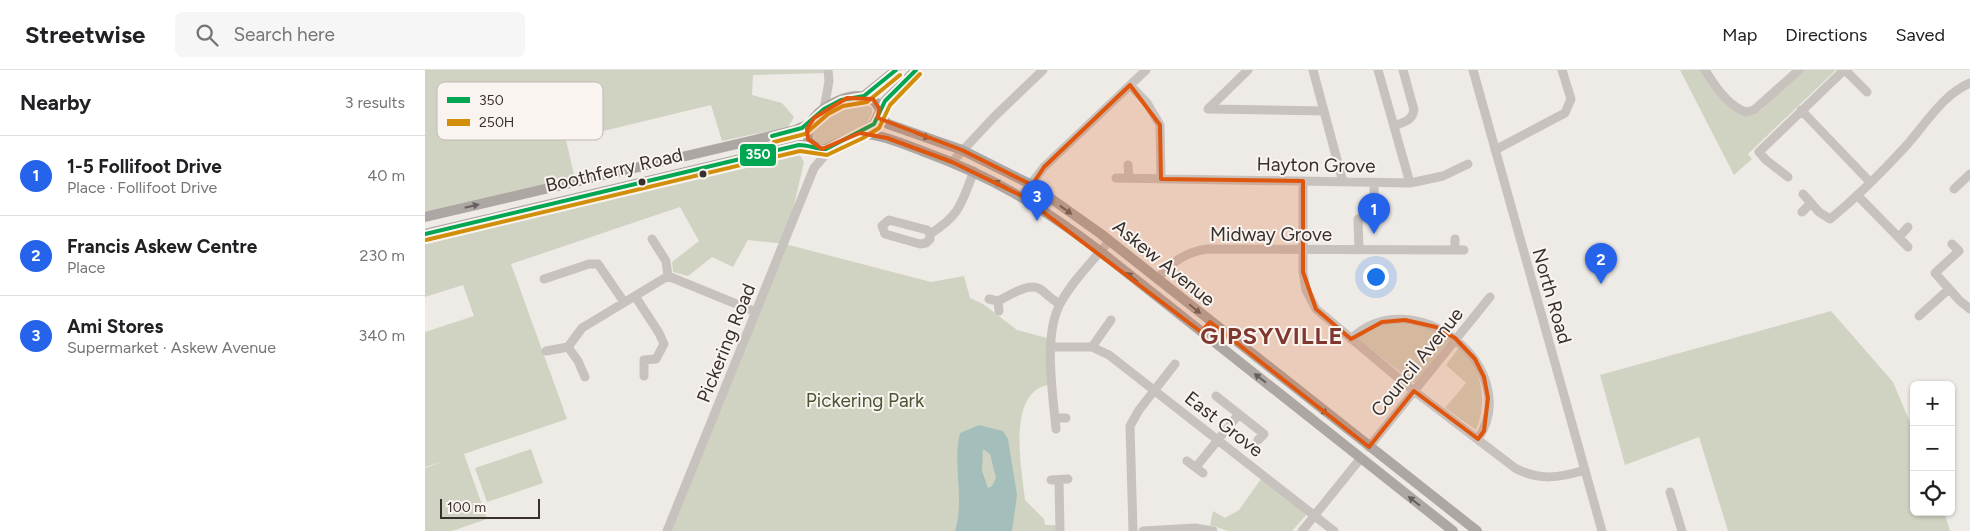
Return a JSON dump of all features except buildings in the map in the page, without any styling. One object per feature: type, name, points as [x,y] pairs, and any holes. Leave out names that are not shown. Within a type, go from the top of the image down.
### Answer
[{"type":"main road","points":[[813,146],[807,136],[809,124],[824,109],[841,100],[865,96],[896,70]]},
{"type":"main road","points":[[831,148],[874,124],[885,101],[916,70]]},
{"type":"main road","name":"Askew Avenue","points":[[865,96],[873,99],[879,114],[888,124],[962,150],[1031,184],[1109,241],[1477,531]]},
{"type":"main road","name":"Boothferry Road","points":[[425,218],[795,130],[809,124]]},
{"type":"main road","name":"Askew Avenue","points":[[860,133],[887,138],[953,162],[1023,196],[1101,252],[1453,531]]},
{"type":"main road","name":"Boothferry Road","points":[[425,234],[799,145],[822,149],[831,148]]},
{"type":"main road","points":[[1201,332],[1210,322]]},
{"type":"street","points":[[828,70],[831,90],[841,100]]},
{"type":"street","points":[[953,162],[962,150],[1043,70]]},
{"type":"street","points":[[1023,196],[1044,167],[1146,70]]},
{"type":"street","points":[[1248,70],[1208,108],[1324,111]]},
{"type":"street","points":[[1313,70],[1343,182]]},
{"type":"street","points":[[1379,70],[1411,182]]},
{"type":"street","points":[[1394,126],[1413,117],[1414,110],[1403,70]]},
{"type":"street","name":"North Road","points":[[1473,70],[1602,531]]},
{"type":"street","points":[[1495,150],[1565,113],[1571,99],[1562,70]]},
{"type":"street","points":[[1705,70],[1713,83],[1732,103],[1746,112],[1754,110],[1799,70]]},
{"type":"street","points":[[1788,177],[1767,161],[1759,152],[1844,70],[1867,92]]},
{"type":"street","points":[[824,109],[829,81]]},
{"type":"street","points":[[1803,194],[1830,219],[1905,148],[1946,99],[1970,83]]},
{"type":"street","points":[[1130,85],[1147,103],[1160,124],[1161,179]]},
{"type":"street","points":[[1801,110],[1871,182]]},
{"type":"street","name":"Pickering Road","points":[[813,146],[814,168]]},
{"type":"street","name":"Pickering Road","points":[[667,531],[814,168],[831,148]]},
{"type":"street","name":"Hayton Grove","points":[[1116,178],[1374,183],[1411,182],[1443,176],[1468,164]]},
{"type":"street","points":[[1129,165],[1129,178]]},
{"type":"street","points":[[930,234],[924,228],[891,220],[886,221],[882,226],[885,234],[920,244],[928,242],[930,234],[955,215],[963,202],[974,171]]},
{"type":"street","points":[[1954,188],[1960,178],[1970,174]]},
{"type":"street","points":[[1303,181],[1303,272],[1309,298],[1326,319],[1414,391],[1515,468],[1528,474],[1551,478],[1585,470]]},
{"type":"street","points":[[1374,183],[1374,214]]},
{"type":"street","points":[[1857,195],[1908,246]]},
{"type":"street","points":[[1802,212],[1811,202]]},
{"type":"street","points":[[1357,220],[1359,250]]},
{"type":"street","points":[[1900,236],[1908,227]]},
{"type":"street","points":[[652,239],[666,260],[669,276]]},
{"type":"street","name":"Midway Grove","points":[[1157,279],[1177,260],[1187,254],[1202,250],[1460,250],[1455,239]]},
{"type":"street","points":[[1056,429],[1051,347],[1053,328],[1060,304],[1109,241]]},
{"type":"street","points":[[1952,244],[1961,248],[1935,273],[1970,309]]},
{"type":"street","points":[[543,280],[581,266],[598,264],[624,302]]},
{"type":"street","points":[[669,276],[756,312]]},
{"type":"street","points":[[546,351],[568,347],[582,328],[669,276]]},
{"type":"street","points":[[995,304],[1019,290],[1033,287],[1040,289],[1060,304]]},
{"type":"street","points":[[1924,314],[1949,289]]},
{"type":"street","points":[[635,296],[664,344],[655,359],[644,360],[645,376]]},
{"type":"street","name":"Council Avenue","points":[[1369,446],[1489,297]]},
{"type":"street","points":[[1092,347],[1111,320]]},
{"type":"street","points":[[1351,339],[1364,329],[1382,322],[1405,320],[1432,325],[1455,338],[1475,359],[1486,386],[1488,420],[1478,439]]},
{"type":"street","points":[[568,347],[578,361],[586,380]]},
{"type":"street","name":"East Grove","points":[[1051,347],[1092,347],[1109,355],[1334,531]]},
{"type":"street","points":[[1133,531],[1130,426],[1139,410],[1175,364]]},
{"type":"street","points":[[1216,396],[1264,434],[1258,440]]},
{"type":"street","points":[[1187,461],[1200,470],[1218,440],[1239,414]]},
{"type":"street","points":[[1055,418],[1066,418]]},
{"type":"street","points":[[1302,531],[1360,459]]},
{"type":"street","points":[[1059,480],[1060,531]]},
{"type":"street","points":[[1670,492],[1682,531]]},
{"type":"street","points":[[1143,531],[1195,528],[1213,531]]},
{"type":"highlighted area","points":[[1130,85],[1160,125],[1161,179],[1303,181],[1303,272],[1316,309],[1351,339],[1382,322],[1405,320],[1436,327],[1455,338],[1475,359],[1484,377],[1488,398],[1484,431],[1478,439],[1414,391],[1369,447],[1210,322],[1201,332],[1022,196],[952,162],[887,138],[860,133],[822,149],[808,139],[807,129],[814,118],[847,98],[873,99],[879,108],[878,118],[962,150],[1032,185],[1044,167]]},
{"type":"green space","points":[[425,70],[827,70],[827,73],[753,75],[752,95],[782,103],[794,117],[788,127],[722,141],[711,105],[603,131],[603,82],[437,82],[437,140],[566,140],[575,179],[425,214]]},
{"type":"green space","points":[[1680,70],[1702,70],[1747,115],[1760,111],[1802,70],[1836,70],[1748,154],[1752,159],[1734,175]]},
{"type":"green space","points":[[863,102],[872,108],[872,115],[863,126],[828,144],[821,145],[815,142],[812,133],[820,119],[826,114],[847,104]]},
{"type":"green space","points":[[797,150],[804,162],[785,244],[748,240],[733,267],[712,257],[688,276],[673,272],[672,262],[699,241],[680,207],[511,264],[567,419],[464,454],[487,519],[452,531],[425,531],[425,468],[444,461],[425,467],[425,332],[474,316],[463,285],[425,297],[425,238]]},
{"type":"green space","name":"Pickering Park","points":[[785,244],[931,282],[964,276],[970,298],[983,304],[1017,330],[1047,338],[1048,385],[1035,391],[1026,402],[1021,417],[1020,453],[1025,500],[1044,519],[1045,525],[1056,525],[1056,531],[669,531]]},
{"type":"green space","points":[[1831,311],[1893,382],[1910,422],[1910,516],[1945,516],[1950,531],[1728,531],[1699,437],[1625,465],[1600,375]]},
{"type":"green space","points":[[1398,323],[1425,326],[1450,339],[1415,384],[1356,337],[1380,326]]},
{"type":"green space","points":[[1460,346],[1473,365],[1481,386],[1482,408],[1476,430],[1445,408],[1466,383],[1446,365]]},
{"type":"green space","points":[[531,449],[543,483],[487,502],[475,468]]},
{"type":"green space","points":[[1261,479],[1307,514],[1292,531],[1228,531],[1210,525],[1213,511],[1225,518],[1239,510]]},
{"type":"water","points":[[979,425],[1003,431],[1008,439],[1017,495],[1012,531],[955,531],[959,506],[957,457],[960,433]],"holes":[[[983,449],[990,454],[996,478],[992,486],[988,488],[982,471]]]},
{"type":"transit line","name":"350","points":[[772,136],[802,128],[824,109],[841,100],[864,96],[896,70]]},
{"type":"transit line","name":"350","points":[[425,234],[799,145],[826,149],[874,124],[885,101],[916,70]]},
{"type":"transit line","name":"250H","points":[[426,240],[800,151],[827,155],[863,138],[879,128],[890,105],[920,74]]},
{"type":"transit line","name":"250H","points":[[774,142],[805,134],[828,114],[843,106],[867,102],[900,75]]},
{"type":"place","name":"Ami Stores","points":[[1037,221]]},
{"type":"place","name":"1-5 Follifoot Drive","points":[[1374,234]]},
{"type":"place","name":"Francis Askew Centre","points":[[1601,284]]},
{"type":"district","name":"GIPSYVILLE","points":[[1272,335]]}]
